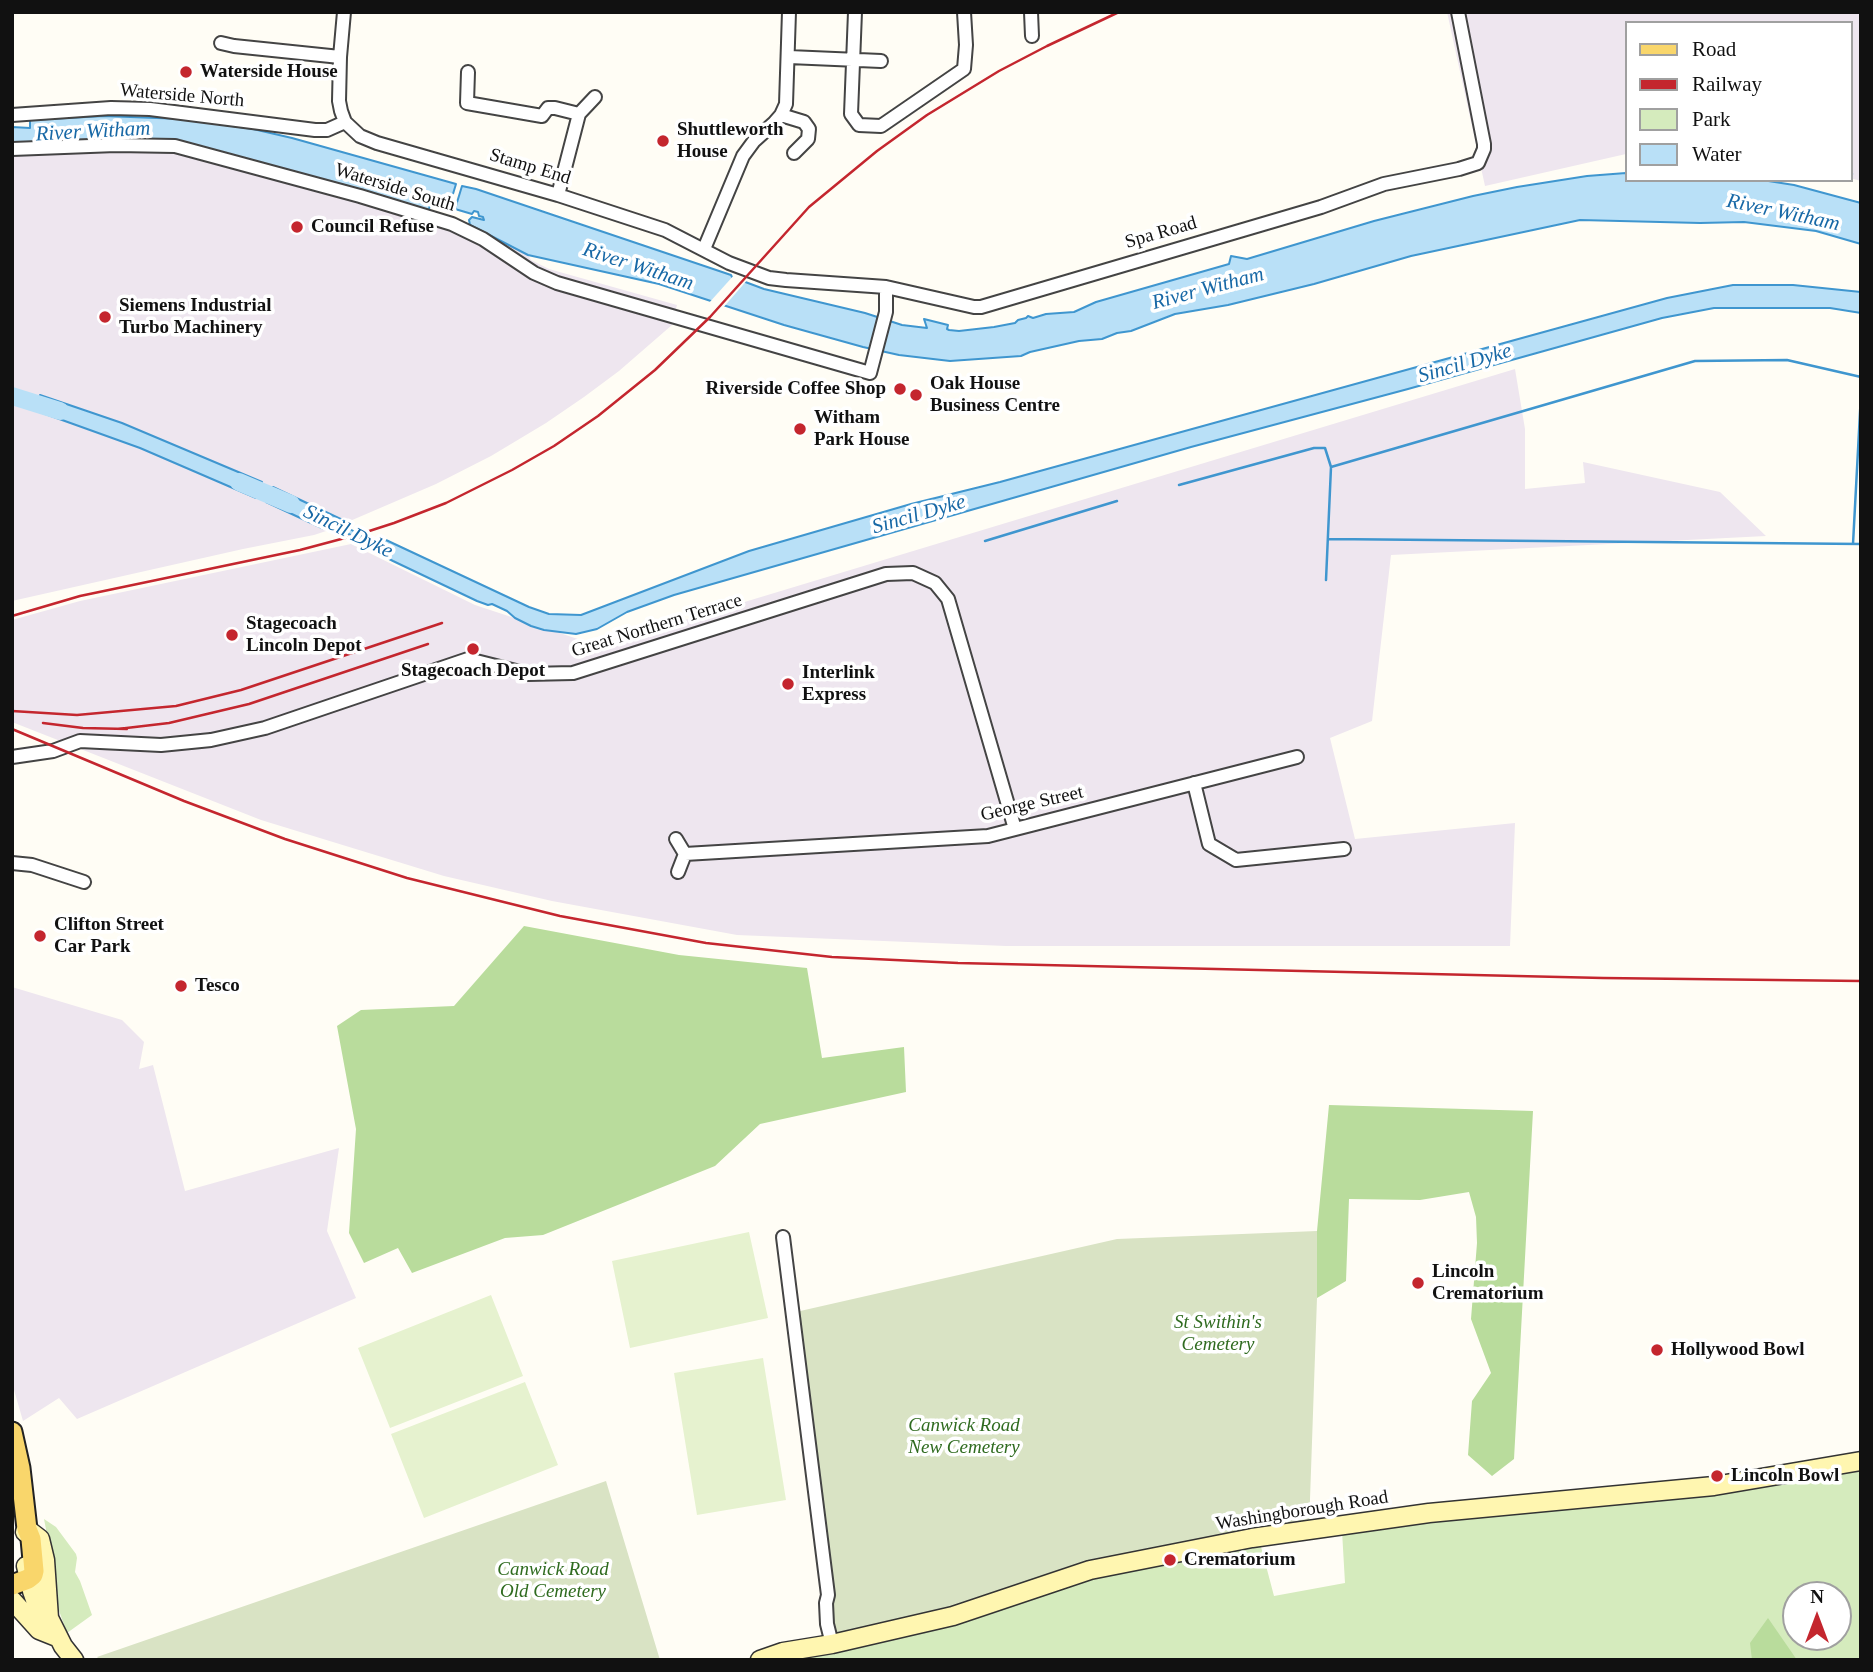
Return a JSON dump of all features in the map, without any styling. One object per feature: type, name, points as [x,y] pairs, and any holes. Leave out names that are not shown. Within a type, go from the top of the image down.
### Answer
[{"type":"main road","points":[[12,1432],[20,1468],[20,1534]]},
{"type":"main road","name":"Washingborough Road","points":[[760,1660],[783,1651],[832,1644],[953,1616],[1090,1570],[1252,1538],[1429,1513],[1714,1486],[1861,1461]]},
{"type":"main road","points":[[20,1534],[31,1539],[34,1566],[22,1576]]},
{"type":"main road","points":[[20,1534],[40,1539],[45,1560],[49,1618],[74,1660]]},
{"type":"main road","points":[[22,1576],[47,1590]]},
{"type":"main road","points":[[22,1576],[43,1616],[49,1618]]},
{"type":"main road","points":[[12,1600],[39,1630],[59,1638]]},
{"type":"street","points":[[344,12],[339,100],[345,122]]},
{"type":"street","points":[[704,249],[743,156],[780,115],[786,104],[789,12]]},
{"type":"street","points":[[855,12],[850,114],[859,125],[881,126],[964,69],[964,12]]},
{"type":"street","points":[[1031,12],[1031,36]]},
{"type":"street","name":"Spa Road","points":[[704,249],[738,267],[778,280],[886,287],[981,307],[1321,207],[1384,184],[1459,169],[1478,163],[1484,144],[1458,12]]},
{"type":"street","points":[[221,43],[340,57]]},
{"type":"street","points":[[789,57],[881,61]]},
{"type":"street","points":[[468,72],[467,103],[542,116],[548,108],[579,114]]},
{"type":"street","points":[[558,195],[579,114],[595,97]]},
{"type":"street","name":"Waterside North","points":[[12,115],[111,108],[150,109],[315,130],[327,130],[345,122]]},
{"type":"street","points":[[780,115],[804,122],[809,129],[808,139],[794,153]]},
{"type":"street","name":"Stamp End","points":[[345,122],[360,136],[377,143],[558,195],[665,230],[704,249]]},
{"type":"street","name":"Waterside South","points":[[12,149],[175,146],[452,224],[483,239],[534,273],[557,283],[870,373],[886,312],[886,287]]},
{"type":"street","name":"Great Northern Terrace","points":[[12,757],[53,751],[80,741],[161,745],[211,740],[265,728],[468,659],[528,674],[572,673],[886,574],[913,573],[935,583],[947,599],[1015,829]]},
{"type":"street","name":"George Street","points":[[685,854],[988,836],[1297,757]]},
{"type":"street","points":[[1194,783],[1209,844],[1236,860],[1343,849]]},
{"type":"street","points":[[676,839],[685,854],[678,872]]},
{"type":"street","points":[[12,863],[32,865],[84,882]]},
{"type":"street","points":[[783,1237],[828,1595],[827,1624],[832,1644]]},
{"type":"shaded area","points":[[1447,12],[1861,12],[1861,181],[1852,179],[1852,21],[1624,21],[1624,154],[1485,186]]},
{"type":"shaded area","points":[[163,141],[474,226],[549,269],[677,305],[672,325],[584,397],[491,456],[436,484],[329,530],[12,601],[12,144]]},
{"type":"shaded area","points":[[1515,369],[1525,429],[1525,489],[1585,483],[1583,462],[1720,492],[1766,536],[1391,555],[1372,721],[1330,738],[1355,839],[1515,823],[1510,946],[1006,946],[737,935],[552,901],[444,876],[261,820],[12,722],[12,620],[80,601],[351,544],[475,605],[599,646]]},
{"type":"shaded area","points":[[12,987],[122,1020],[144,1042],[139,1069],[153,1065],[185,1191],[339,1148],[327,1231],[356,1298],[77,1419],[59,1398],[23,1421],[12,1383]]},
{"type":"green space","points":[[524,926],[679,955],[807,968],[822,1058],[904,1047],[906,1092],[760,1124],[715,1166],[543,1235],[505,1238],[412,1273],[398,1248],[364,1263],[349,1233],[356,1129],[337,1026],[361,1010],[454,1006]]},
{"type":"green space","points":[[1329,1105],[1533,1111],[1514,1459],[1492,1476],[1468,1455],[1472,1401],[1491,1373],[1471,1319],[1477,1243],[1476,1217],[1469,1192],[1420,1200],[1349,1199],[1346,1281],[1317,1298],[1317,1231]]},
{"type":"green space","name":"Canwick Road New Cemetery","points":[[1317,1231],[1309,1528],[837,1636],[823,1594],[787,1314],[1117,1239]]},
{"type":"green space","points":[[749,1232],[768,1318],[630,1348],[612,1261]]},
{"type":"green space","points":[[491,1295],[523,1376],[390,1428],[358,1348]]},
{"type":"green space","points":[[763,1358],[786,1500],[697,1515],[674,1373]]},
{"type":"green space","points":[[525,1382],[558,1465],[424,1518],[391,1434]]},
{"type":"green space","points":[[1861,1469],[1861,1660],[786,1660],[1107,1573],[1260,1543],[1274,1596],[1345,1583],[1342,1531],[1782,1484]]},
{"type":"green space","name":"Canwick Road Old Cemetery","points":[[606,1481],[660,1660],[100,1660],[97,1657]]},
{"type":"green space","points":[[44,1519],[56,1527],[76,1554],[75,1572],[92,1615],[67,1633],[57,1605]]},
{"type":"green space","points":[[1768,1618],[1782,1638],[1782,1651],[1791,1651],[1797,1660],[1752,1660],[1750,1643]]},
{"type":"water","name":"River Witham","points":[[104,116],[183,119],[253,129],[456,184],[449,207],[422,200],[430,205],[428,213],[222,153],[12,144],[12,127],[30,128],[30,120]]},
{"type":"water","name":"River Witham","points":[[1624,173],[1624,182],[1775,182],[1794,185],[1861,203],[1861,244],[1816,231],[1744,222],[1580,220],[1411,256],[1228,305],[1175,314],[1102,339],[1079,341],[1021,356],[950,361],[899,355],[863,347],[784,325],[659,284],[528,255],[470,225],[469,220],[472,217],[484,220],[478,212],[474,211],[472,214],[455,209],[462,186],[476,189],[731,275],[764,289],[865,313],[902,325],[927,328],[924,319],[948,325],[949,330],[959,331],[1015,323],[1028,316],[1033,318],[1074,312],[1096,302],[1229,264],[1231,256],[1247,259],[1374,221],[1473,196],[1587,176]]},
{"type":"water","points":[[1733,285],[1793,285],[1861,292],[1861,313],[1830,308],[1714,308],[1662,318],[1191,447],[674,595],[627,612],[597,629],[576,634],[531,626],[507,611],[477,601],[393,561],[364,546],[361,540],[332,526],[324,529],[266,502],[273,487],[347,522],[348,528],[371,541],[386,540],[529,607],[549,614],[581,615],[749,551],[911,504],[1000,482],[1667,298]]},
{"type":"water","points":[[40,395],[122,423],[262,482],[256,498],[140,448],[37,411]]},
{"type":"pier","points":[[735,274],[749,278],[722,309],[708,304]]},
{"type":"waterway","points":[[1331,467],[1695,361],[1787,360],[1861,377]]},
{"type":"waterway","points":[[1853,544],[1861,394]]},
{"type":"waterway","name":"Sincil Dyke","points":[[12,396],[60,411]]},
{"type":"waterway","points":[[1179,485],[1314,448],[1325,448],[1331,467],[1326,580]]},
{"type":"waterway","name":"Sincil Dyke","points":[[239,482],[291,504]]},
{"type":"waterway","points":[[985,541],[1117,501]]},
{"type":"waterway","points":[[1328,539],[1861,544]]},
{"type":"railway","points":[[12,616],[80,596],[300,550],[360,534],[446,503],[512,470],[598,416],[655,370],[710,317],[809,207],[877,151],[927,115],[999,71],[1119,12]]},
{"type":"railway","points":[[12,711],[77,715],[176,706],[241,690],[442,623]]},
{"type":"railway","points":[[118,729],[169,723],[249,704],[428,644]]},
{"type":"railway","points":[[43,723],[83,728],[127,729]]},
{"type":"railway","points":[[12,729],[184,801],[285,839],[407,878],[560,916],[706,943],[832,957],[958,963],[1603,978],[1861,981]]},
{"type":"place","name":"Waterside House","points":[[186,72]]},
{"type":"place","name":"Shuttleworth House","points":[[663,141]]},
{"type":"place","name":"Council Refuse","points":[[297,227]]},
{"type":"place","name":"Siemens Industrial Turbo Machinery","points":[[105,317]]},
{"type":"place","name":"Riverside Coffee Shop","points":[[900,389]]},
{"type":"place","name":"Oak House Business Centre","points":[[916,395]]},
{"type":"place","name":"Witham Park House","points":[[800,429]]},
{"type":"place","name":"Stagecoach Lincoln Depot","points":[[232,635]]},
{"type":"place","name":"Stagecoach Depot","points":[[473,649]]},
{"type":"place","name":"Interlink Express","points":[[788,684]]},
{"type":"place","name":"Clifton Street Car Park","points":[[40,936]]},
{"type":"place","name":"Tesco","points":[[181,986]]},
{"type":"place","name":"Lincoln Crematorium","points":[[1418,1283]]},
{"type":"place","name":"Hollywood Bowl","points":[[1657,1350]]},
{"type":"place","name":"Lincoln Bowl","points":[[1717,1476]]},
{"type":"place","name":"Crematorium","points":[[1170,1560]]},
{"type":"park label","name":"St Swithin's Cemetery","points":[[1218,1334]]}]
